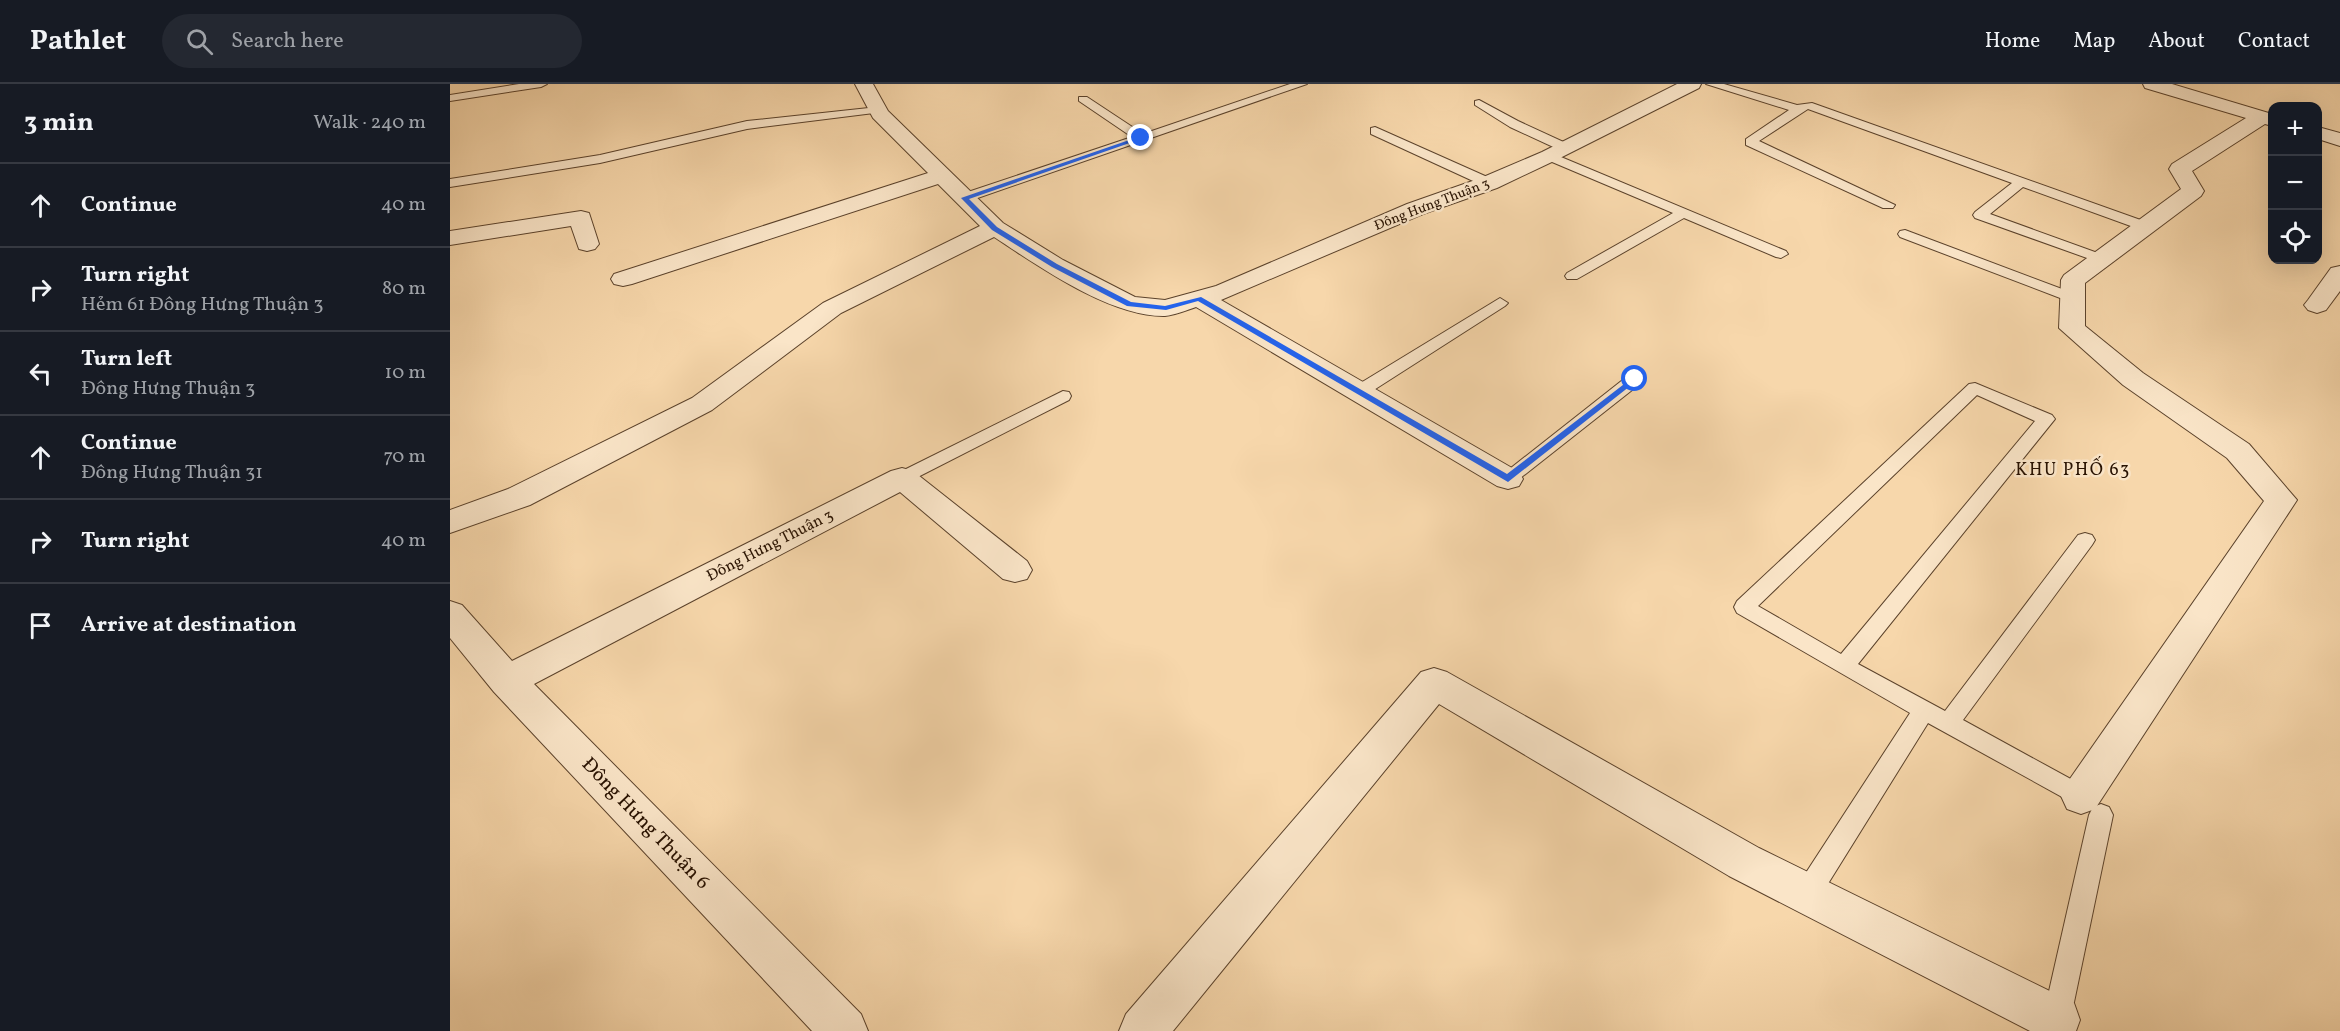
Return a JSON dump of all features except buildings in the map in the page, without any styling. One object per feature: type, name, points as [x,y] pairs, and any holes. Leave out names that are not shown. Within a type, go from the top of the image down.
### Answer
[{"type":"street","points":[[450,522],[519,497],[702,404],[832,308],[995,228],[878,110],[864,84]]},
{"type":"street","points":[[1645,84],[1682,89]]},
{"type":"street","points":[[2152,84],[2175,87],[2267,118]]},
{"type":"street","name":"Đông Hưng Thuận 3","points":[[995,228],[1054,265],[1129,304],[1166,308],[1225,291],[1415,209],[1489,183],[1557,152],[1682,89]]},
{"type":"street","points":[[2091,805],[2281,500],[2238,451],[2133,379],[2072,313],[2073,280],[2193,191],[2180,169],[2267,118]]},
{"type":"street","points":[[2322,134],[2340,140]]},
{"type":"street","points":[[623,279],[944,176]]},
{"type":"street","points":[[450,238],[580,218],[587,244]]},
{"type":"street","points":[[2317,305],[2340,273]]},
{"type":"street","points":[[1199,298],[1508,479]]},
{"type":"street","points":[[902,478],[1016,570]]},
{"type":"street","name":"Đông Hưng Thuận 3","points":[[507,681],[902,478]]},
{"type":"street","name":"Đông Hưng Thuận 6","points":[[450,614],[507,681],[844,1031]]},
{"type":"street","points":[[1143,1031],[1434,683],[1744,862],[2055,1026]]},
{"type":"lane","points":[[450,98],[541,84]]},
{"type":"lane","points":[[1712,84],[1798,110]]},
{"type":"lane","points":[[964,198],[1295,85]]},
{"type":"lane","points":[[1083,99],[1141,138]]},
{"type":"lane","points":[[1479,103],[1557,152],[1683,213],[1780,254]]},
{"type":"lane","points":[[1888,205],[1750,142],[1808,105],[2144,226]]},
{"type":"lane","points":[[450,183],[600,159],[747,125],[878,110]]},
{"type":"lane","points":[[1376,131],[1489,183]]},
{"type":"lane","points":[[2021,182],[1980,215],[2101,259]]},
{"type":"lane","points":[[1572,276],[1683,213]]},
{"type":"lane","points":[[1905,234],[2072,313]]},
{"type":"lane","points":[[1360,391],[1500,303]]},
{"type":"lane","points":[[1508,479],[1635,379]]},
{"type":"lane","points":[[1844,666],[2046,419],[1975,388],[1744,607],[1844,666],[2091,805],[2055,1026]]},
{"type":"lane","points":[[902,478],[1063,396]]},
{"type":"lane","points":[[1948,724],[2085,540]]},
{"type":"lane","points":[[1807,894],[1924,711]]},
{"type":"district","name":"KHU PHỐ 63","points":[[2073,470]]},
{"type":"route","points":[[1141,138],[964,198],[995,228],[1054,265],[1129,304],[1166,308],[1199,298],[1508,479],[1635,379]]}]
